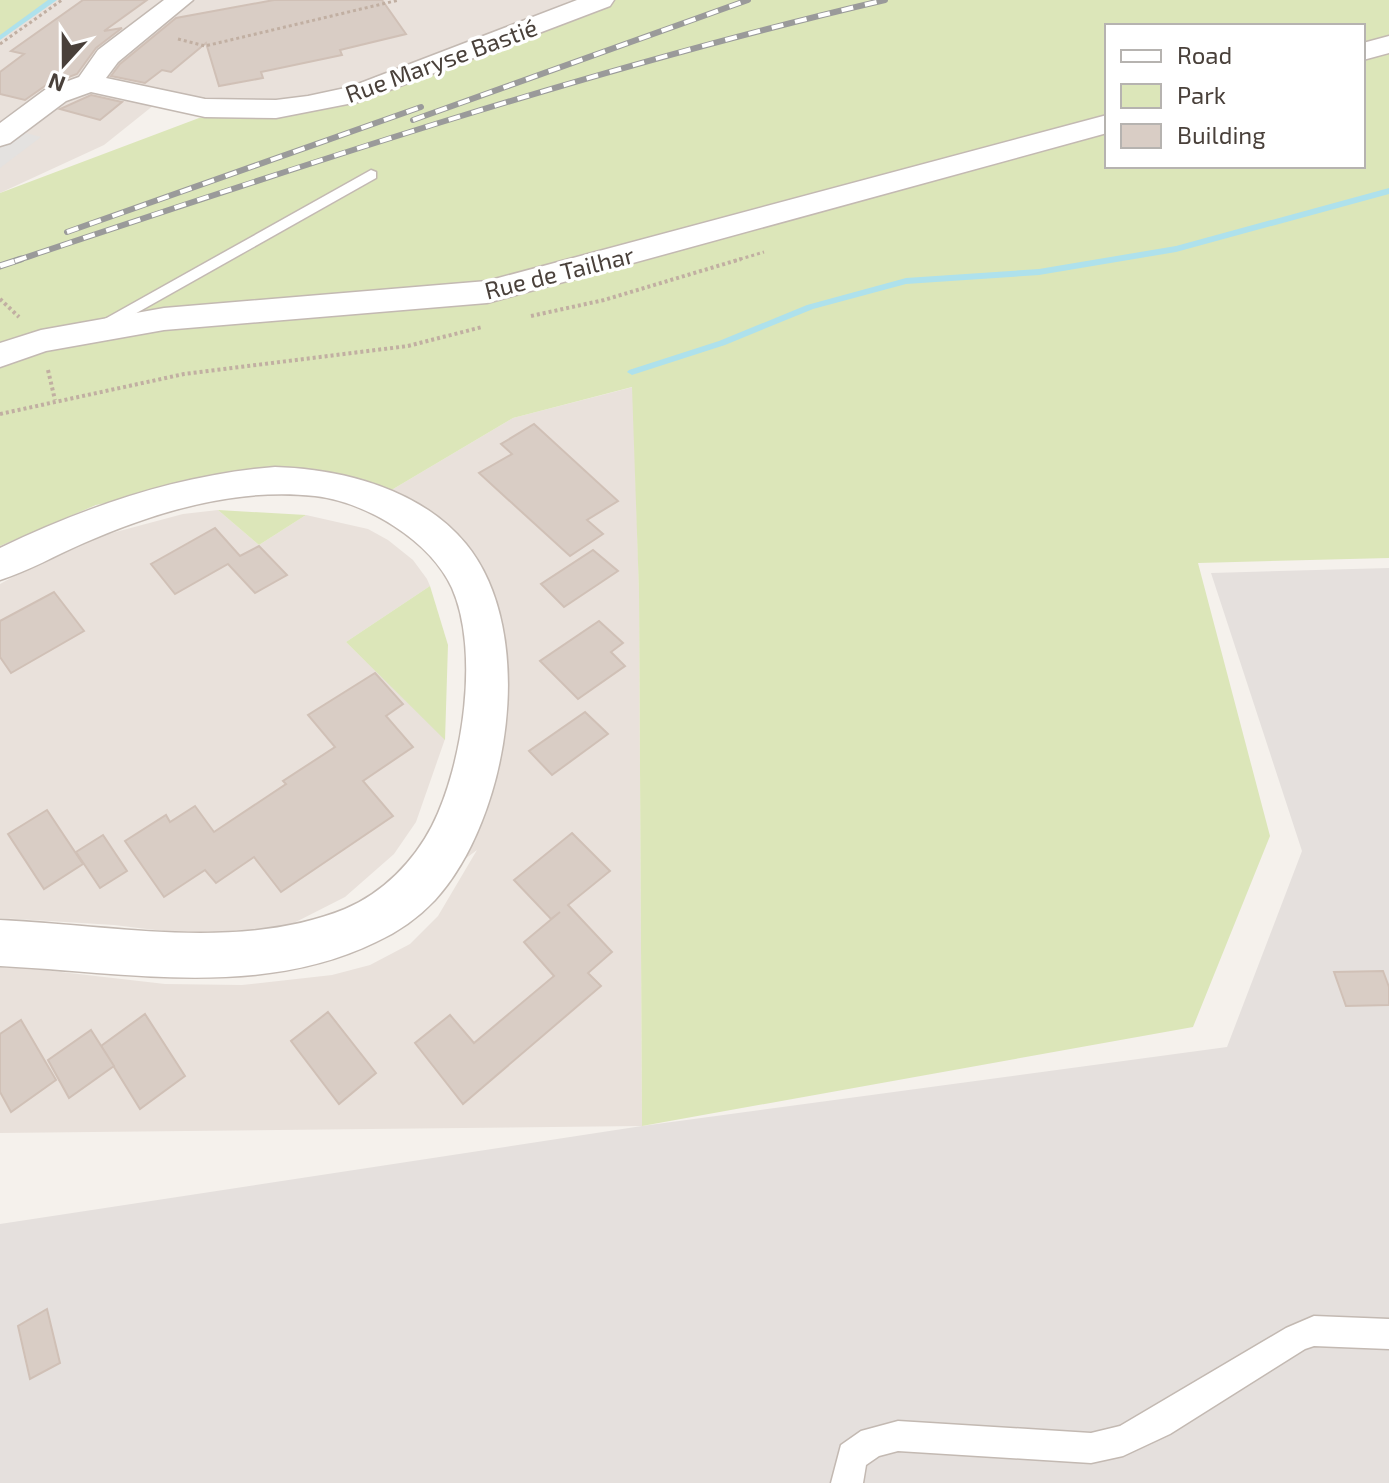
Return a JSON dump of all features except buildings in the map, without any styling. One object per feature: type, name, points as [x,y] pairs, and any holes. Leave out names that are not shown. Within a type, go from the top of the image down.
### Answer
[{"type":"street","points":[[0,137],[56,95],[89,83],[101,62],[180,0]]},
{"type":"street","name":"Rue Maryse Bastié","points":[[89,83],[205,108],[276,109],[308,105],[358,94],[596,1]]},
{"type":"street","points":[[1365,51],[1389,44]]},
{"type":"street","name":"Rue de Tailhar","points":[[0,355],[41,341],[95,329],[164,319],[487,292],[1105,125]]},
{"type":"street","points":[[0,565],[57,535],[146,505],[231,487],[284,481],[340,487],[400,512],[440,540],[457,559],[478,599],[486,627],[490,670],[476,757],[451,837],[424,880],[380,917],[314,943],[234,953],[0,943]]},
{"type":"lane","points":[[95,329],[371,175]]},
{"type":"lane","points":[[847,1483],[852,1456],[872,1442],[898,1436],[1091,1448],[1123,1441],[1159,1423],[1296,1338],[1314,1331],[1389,1334]]},
{"type":"path","points":[[0,44],[62,0]]},
{"type":"path","points":[[142,30],[205,46],[399,0]]},
{"type":"shaded area","points":[[55,0],[601,0],[358,94],[249,109],[159,101],[104,145],[0,193],[0,39]]},
{"type":"shaded area","points":[[22,132],[41,137],[0,168],[0,148]]},
{"type":"shaded area","points":[[633,387],[639,592],[642,1126],[0,1133],[0,965],[165,984],[242,985],[332,975],[370,965],[410,944],[438,916],[477,850],[465,859],[472,828],[490,614],[378,498],[513,418]]},
{"type":"shaded area","points":[[218,510],[259,545],[306,515],[368,529],[413,560],[427,579],[430,586],[346,642],[445,739],[416,822],[394,854],[345,897],[282,929],[205,936],[114,925],[0,918],[0,584],[62,550],[97,537],[183,514]]},
{"type":"shaded area","points":[[1389,568],[1389,1483],[0,1483],[0,1224],[642,1126],[1227,1047],[1302,851],[1211,573]]},
{"type":"green space","points":[[0,0],[55,0],[0,39]]},
{"type":"green space","points":[[601,0],[1389,0],[1389,558],[1198,563],[1270,836],[1193,1027],[642,1126],[639,592],[632,387],[513,418],[378,498],[209,482],[96,505],[0,546],[0,193],[199,118],[289,116],[358,94]]},
{"type":"green space","points":[[218,510],[306,515],[259,545]]},
{"type":"green space","points":[[430,586],[448,645],[445,740],[346,642]]},
{"type":"waterway","points":[[0,38],[53,0]]},
{"type":"waterway","points":[[632,372],[722,343],[810,307],[906,281],[1039,272],[1176,249],[1389,191]]},
{"type":"railway","points":[[413,120],[748,0]]},
{"type":"railway","points":[[15,261],[447,120],[665,56],[885,0]]},
{"type":"railway","points":[[67,232],[421,107]]},
{"type":"railway","points":[[15,261],[21,259]]},
{"type":"railway","points":[[0,266],[15,261]]}]
